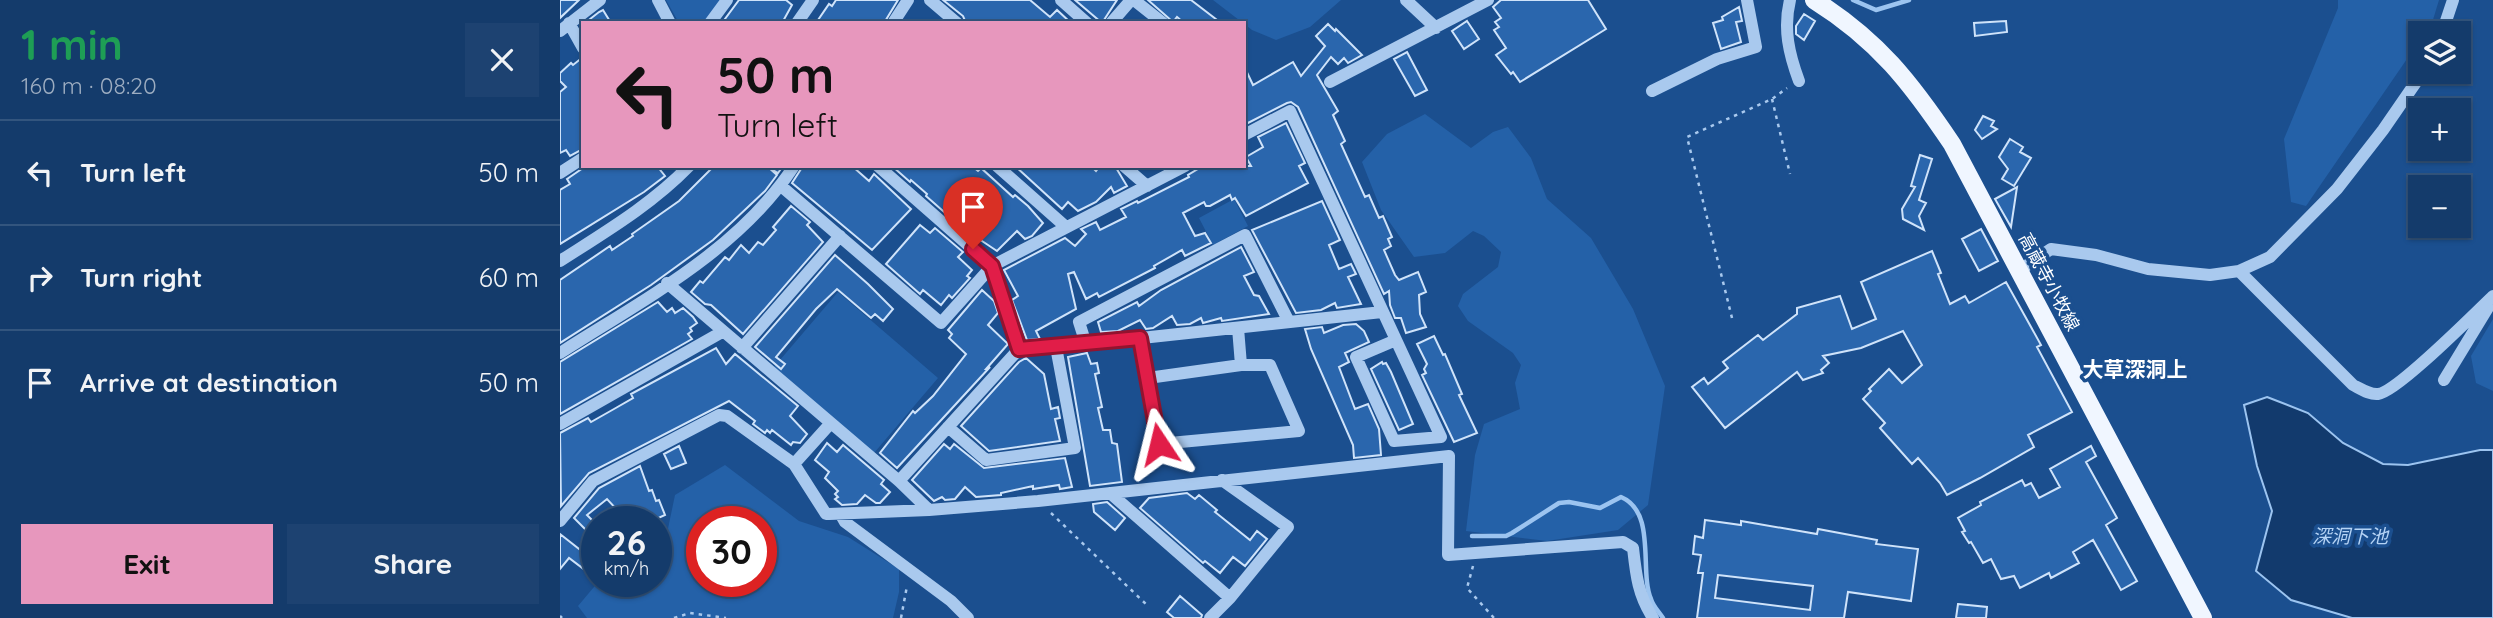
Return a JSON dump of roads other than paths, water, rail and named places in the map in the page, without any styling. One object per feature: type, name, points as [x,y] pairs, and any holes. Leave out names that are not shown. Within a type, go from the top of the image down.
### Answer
[{"type":"main road","name":"高蔵寺小牧線","points":[[1814,0],[1841,17],[1882,52],[1915,89],[1952,144],[2203,618]]},
{"type":"street","points":[[581,46],[564,27],[600,0]]},
{"type":"street","points":[[658,0],[669,21]]},
{"type":"street","points":[[711,21],[727,0]]},
{"type":"street","points":[[798,21],[813,0]]},
{"type":"street","points":[[894,21],[908,0]]},
{"type":"street","points":[[930,0],[955,21]]},
{"type":"street","points":[[1061,0],[1085,21]]},
{"type":"street","points":[[1113,21],[1133,0],[1160,21]]},
{"type":"street","points":[[1406,0],[1436,27]]},
{"type":"street","points":[[1330,82],[1488,0]]},
{"type":"street","points":[[1652,91],[1717,58],[1756,47],[1747,0]]},
{"type":"street","points":[[1790,0],[1785,19],[1790,57],[1799,81]]},
{"type":"street","points":[[2446,21],[2453,0]]},
{"type":"street","points":[[2020,270],[2051,250],[2096,255],[2148,269],[2210,275],[2239,271],[2270,257],[2337,189],[2383,131],[2415,84]]},
{"type":"street","points":[[1246,134],[1290,111],[1441,437],[1394,441],[1356,357],[1396,341]]},
{"type":"street","points":[[560,173],[581,159]]},
{"type":"street","points":[[560,261],[634,214],[687,168]]},
{"type":"street","points":[[560,353],[698,265],[731,238],[781,186],[793,168]]},
{"type":"street","points":[[880,168],[992,266],[1019,349]]},
{"type":"street","points":[[1000,168],[1066,227]]},
{"type":"street","points":[[1126,168],[1147,186]]},
{"type":"street","points":[[781,186],[941,323],[992,266],[1181,168]]},
{"type":"street","points":[[1086,344],[1079,322],[1245,235],[1289,322]]},
{"type":"street","points":[[741,348],[840,236]]},
{"type":"street","points":[[2239,271],[2353,385],[2376,395],[2388,392],[2493,298]]},
{"type":"street","points":[[667,284],[899,481],[929,510]]},
{"type":"street","points":[[2444,380],[2493,298]]},
{"type":"street","points":[[899,481],[1019,349],[1382,312]]},
{"type":"street","points":[[1238,328],[1241,365]]},
{"type":"street","points":[[560,424],[722,332]]},
{"type":"street","points":[[1140,338],[1159,444],[1299,431],[1270,365],[1241,365],[1148,378]]},
{"type":"street","points":[[948,427],[986,460],[1075,448],[1056,347]]},
{"type":"street","points":[[560,521],[593,481],[719,415],[727,416],[794,464],[826,514],[841,515],[1038,501],[1449,456],[1448,555],[1623,542],[1633,548],[1636,584],[1653,618]]},
{"type":"street","points":[[794,464],[830,424]]},
{"type":"street","points":[[1210,618],[1230,598],[1288,527],[1222,480]]},
{"type":"street","points":[[1110,493],[1230,598]]},
{"type":"street","points":[[841,515],[845,522],[951,601],[968,618]]},
{"type":"water","name":"深洞下池","points":[[2267,397],[2308,413],[2343,443],[2383,464],[2408,465],[2480,450],[2493,450],[2493,618],[2352,618],[2291,600],[2256,571],[2272,511],[2257,466],[2244,405]]},
{"type":"waterway","points":[[1853,0],[1876,10],[1909,0]]},
{"type":"waterway","points":[[1472,536],[1506,536],[1559,503],[1569,502],[1600,508],[1621,497],[1632,505],[1639,515],[1645,544],[1648,587],[1653,604],[1663,618]]},
{"type":"district","name":"大草深洞上","points":[[2135,370]]}]
